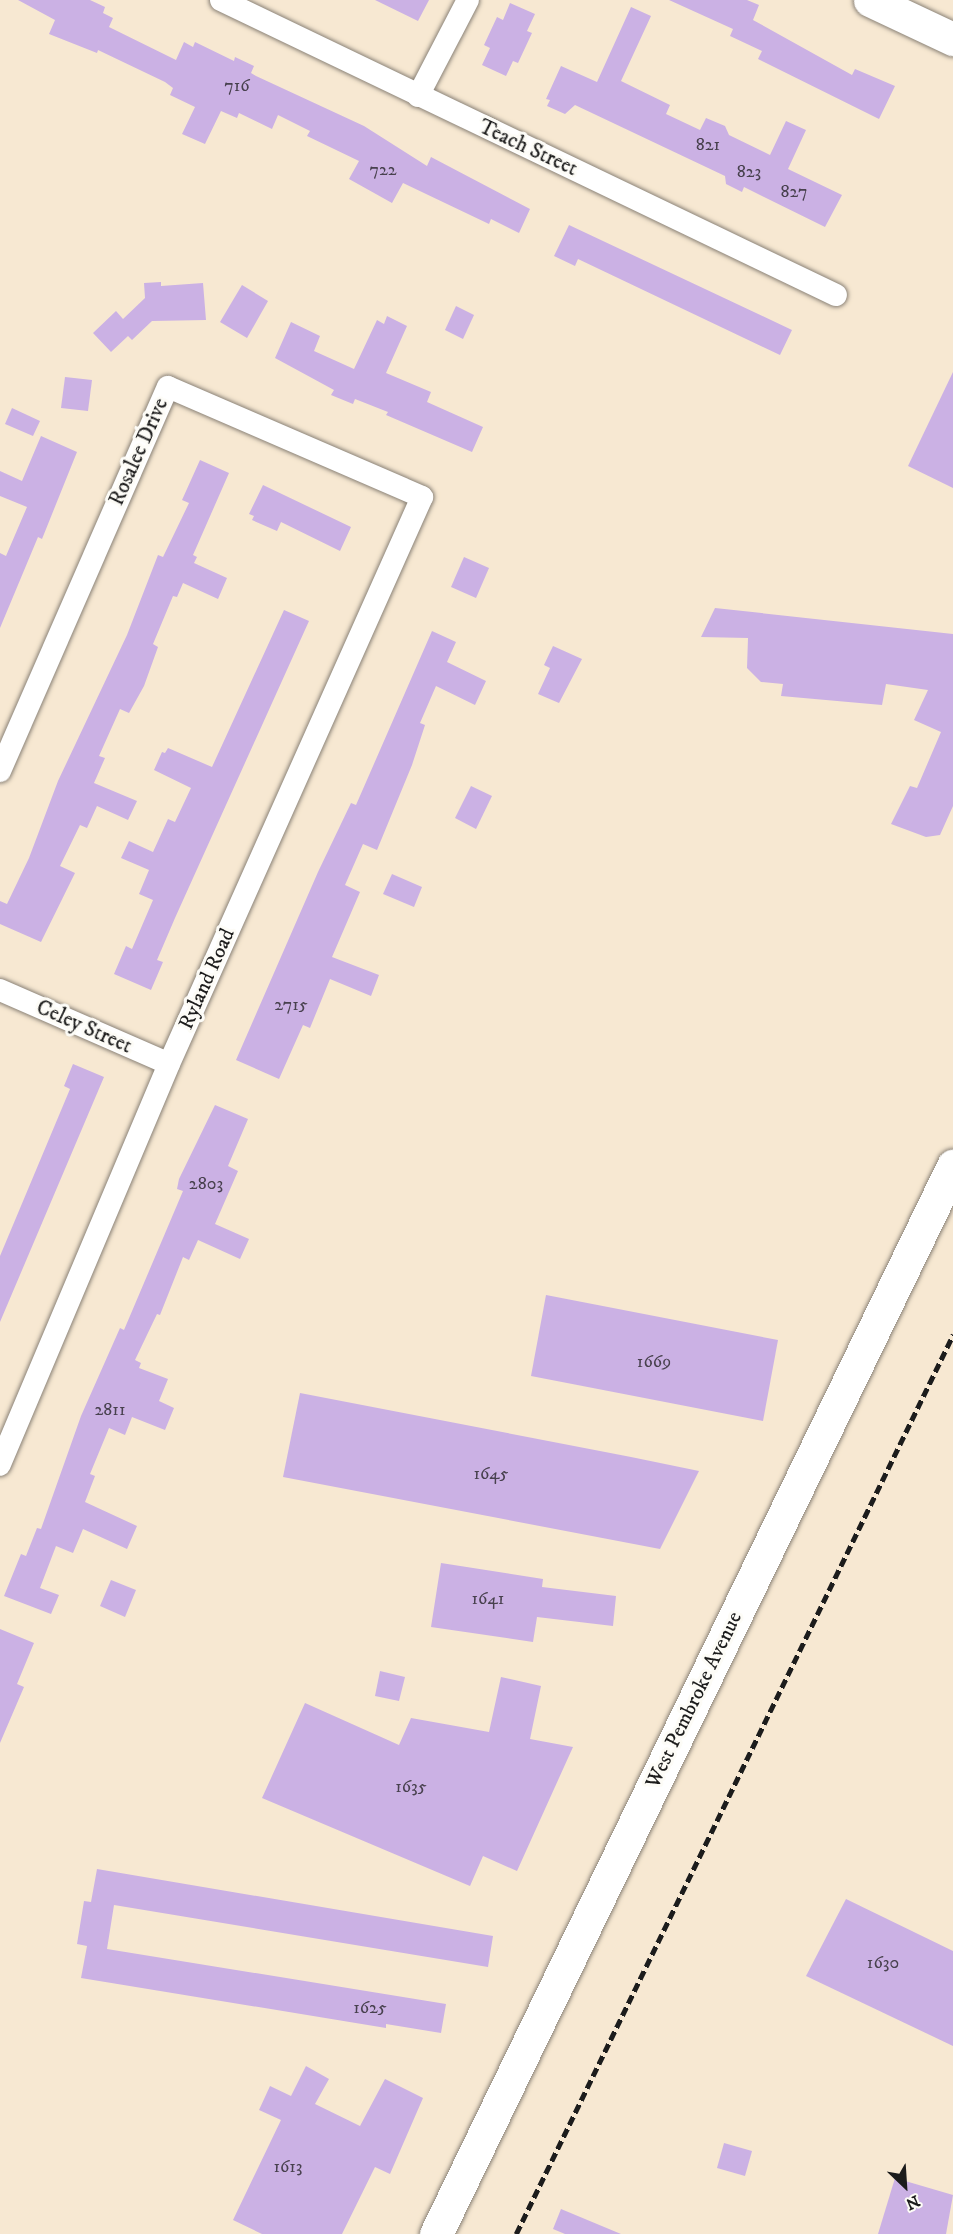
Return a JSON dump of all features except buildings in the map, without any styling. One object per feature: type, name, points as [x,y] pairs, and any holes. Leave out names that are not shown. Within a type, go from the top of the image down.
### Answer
[{"type":"main road","points":[[870,0],[953,39]]},
{"type":"main road","name":"West Pembroke Avenue","points":[[436,2234],[953,1166]]},
{"type":"street","name":"Teach Street","points":[[221,0],[836,295]]},
{"type":"street","points":[[418,96],[468,0]]},
{"type":"street","name":"Rosalee Drive","points":[[0,771],[168,387],[422,497]]},
{"type":"street","name":"Ryland Road","points":[[0,1465],[169,1064],[422,497]]},
{"type":"street","name":"Celey Street","points":[[0,990],[169,1064]]},
{"type":"railway","points":[[516,2234],[953,1335]]}]
